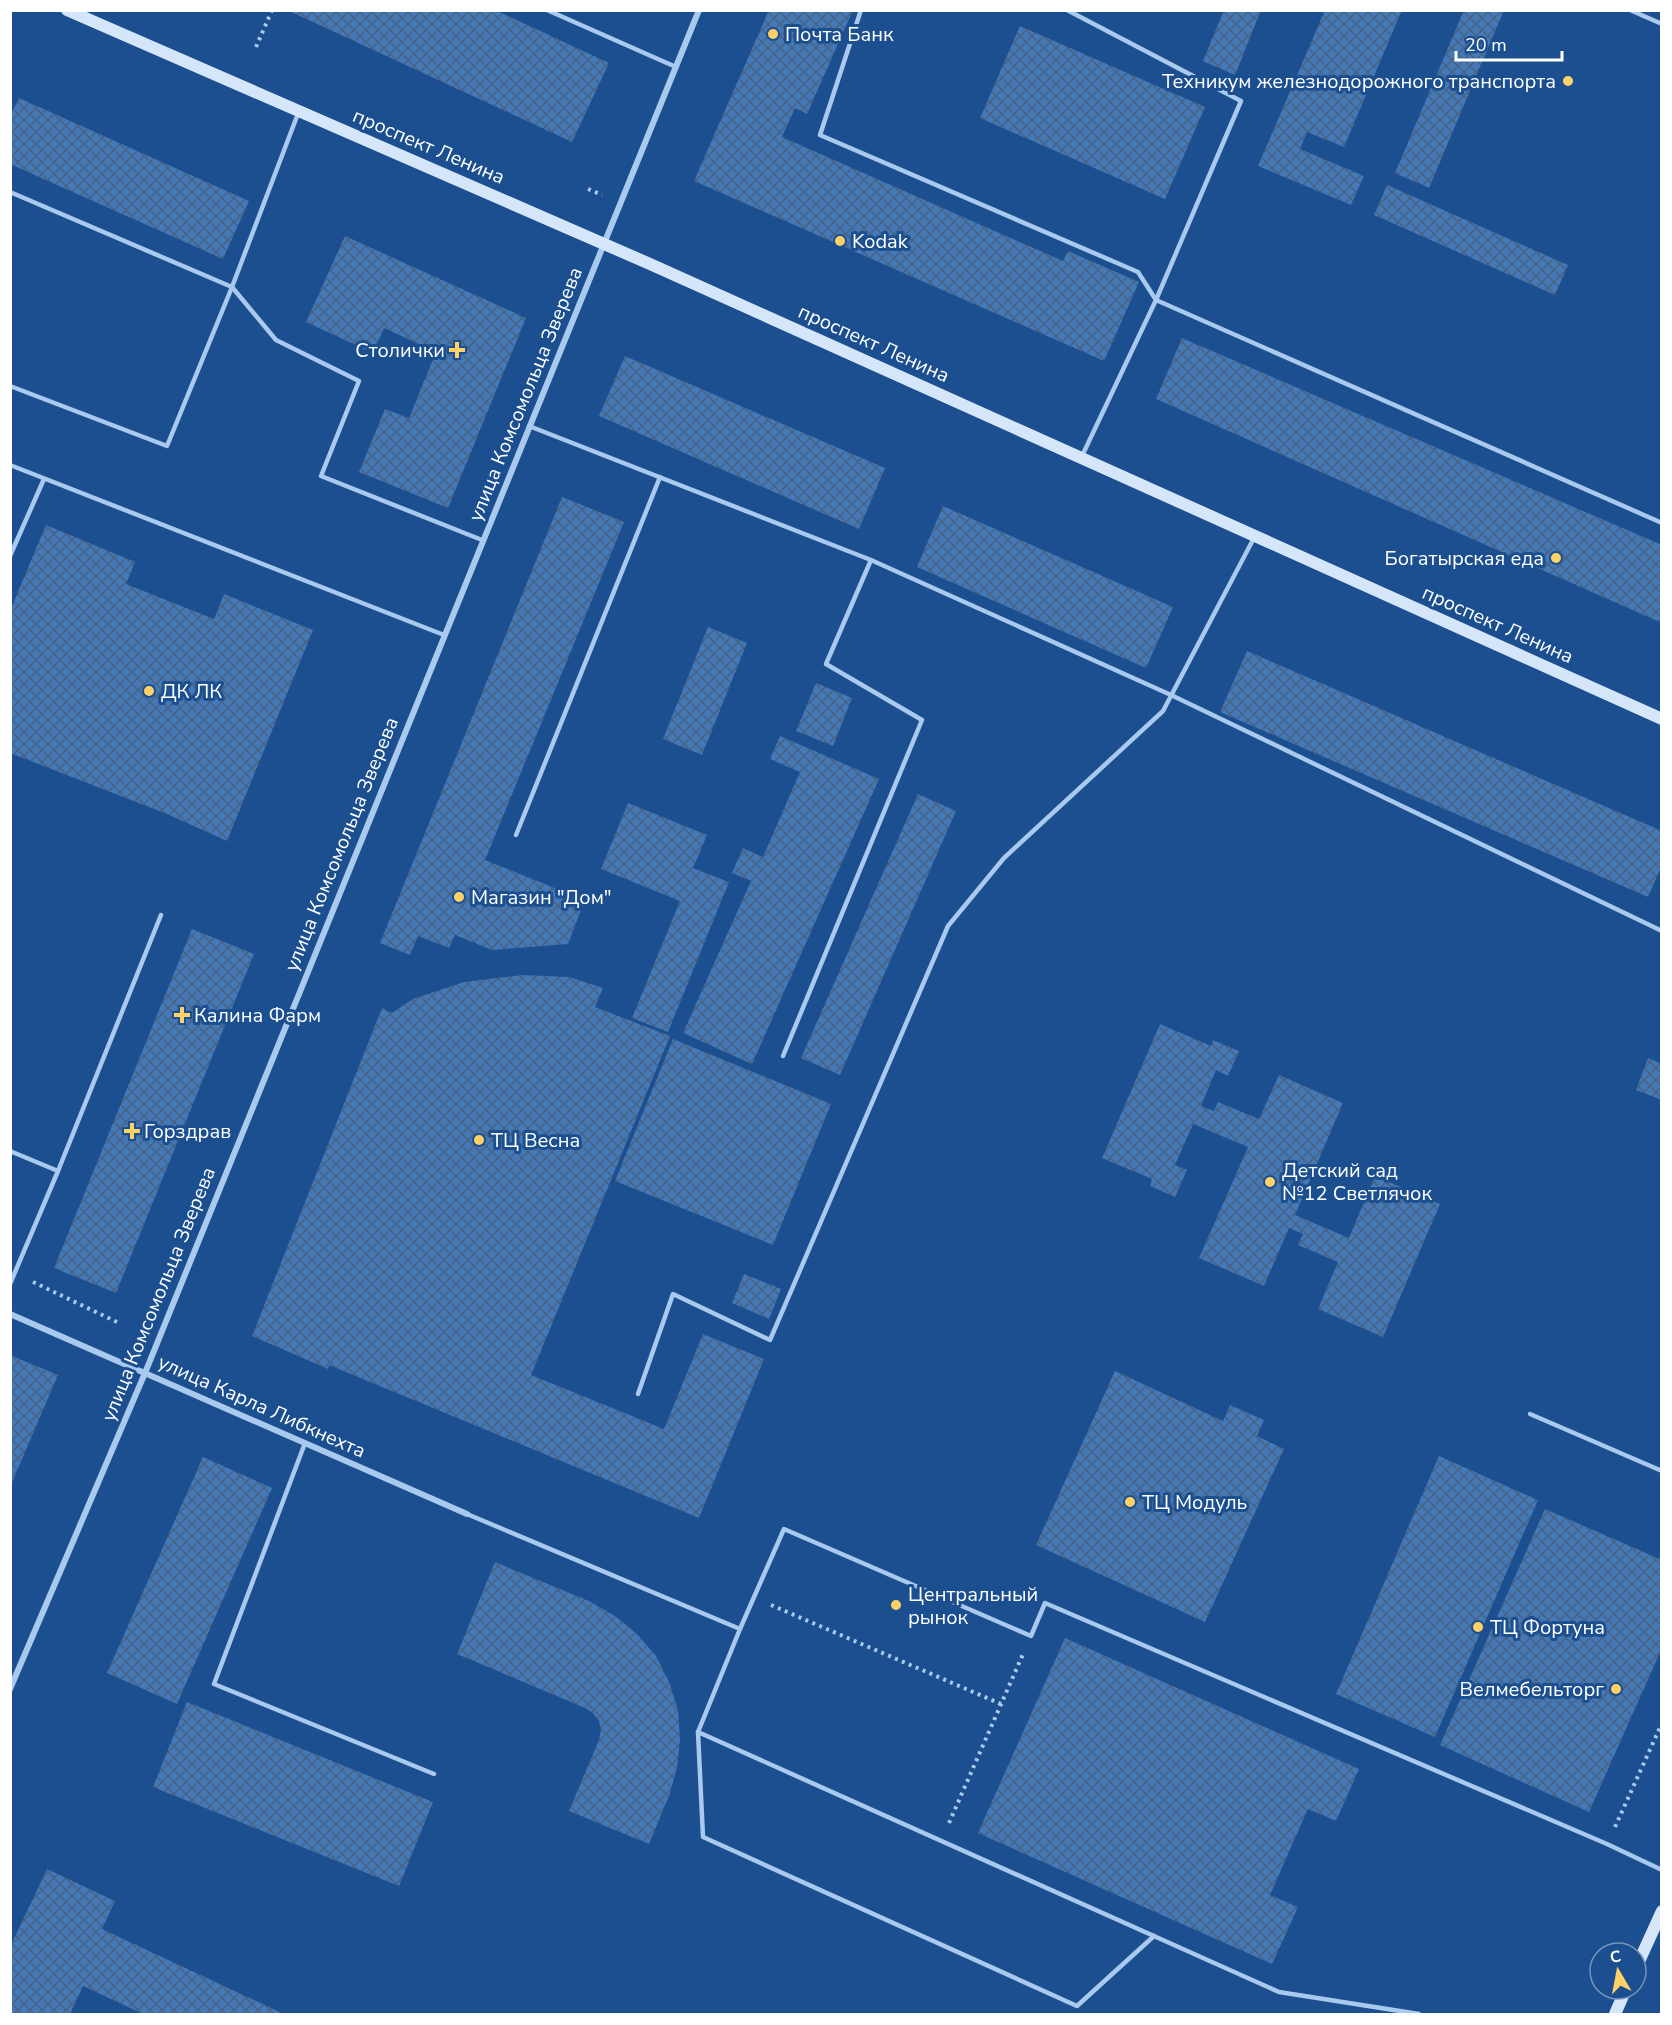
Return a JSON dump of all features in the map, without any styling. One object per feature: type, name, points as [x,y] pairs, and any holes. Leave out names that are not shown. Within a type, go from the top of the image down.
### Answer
[{"type":"main road","name":"проспект Ленина","points":[[67,10],[604,244],[1662,719]]},
{"type":"main road","points":[[1648,1942],[1662,1911]]},
{"type":"street","name":"улица Комсомольца Зверева","points":[[10,1689],[145,1373],[699,10]]},
{"type":"street","name":"улица Карла Либкнехта","points":[[10,1314],[467,1514]]},
{"type":"lane","points":[[547,10],[676,67]]},
{"type":"lane","points":[[861,10],[820,135],[1138,272],[1156,300],[1662,523]]},
{"type":"lane","points":[[1067,10],[1241,101],[1156,300],[1081,458]]},
{"type":"lane","points":[[1630,10],[1662,24]]},
{"type":"lane","points":[[10,386],[167,446],[232,287],[298,111]]},
{"type":"lane","points":[[10,192],[232,287],[276,340],[359,381],[321,476],[483,540]]},
{"type":"lane","points":[[529,426],[871,560],[1171,695],[1662,931]]},
{"type":"lane","points":[[10,465],[444,634]]},
{"type":"lane","points":[[516,835],[660,477]]},
{"type":"lane","points":[[10,556],[44,479]]},
{"type":"lane","points":[[638,1394],[673,1294],[770,1340],[948,926],[1004,858],[1162,711],[1254,536]]},
{"type":"lane","points":[[783,1056],[922,720],[826,664],[871,560]]},
{"type":"lane","points":[[10,1284],[58,1172],[161,915]]},
{"type":"lane","points":[[10,1151],[58,1172]]},
{"type":"lane","points":[[1530,1414],[1662,1471]]},
{"type":"lane","points":[[305,1443],[214,1684],[434,1774]]},
{"type":"lane","points":[[467,1514],[740,1629]]},
{"type":"lane","points":[[1154,1936],[1077,2006],[704,1837],[698,1732],[784,1529],[1030,1636],[1045,1603],[1607,1844],[1662,1870]]},
{"type":"lane","points":[[698,1732],[1279,1992],[1419,2014]]},
{"type":"path","points":[[255,47],[272,10]]},
{"type":"path","points":[[15,1273],[119,1323]]},
{"type":"path","points":[[754,1597],[1001,1704]]},
{"type":"path","points":[[941,1841],[1030,1636]]},
{"type":"path","points":[[1607,1844],[1662,1723]]},
{"type":"building","points":[[287,10],[495,10],[609,63],[572,142]]},
{"type":"building","points":[[769,10],[853,10],[807,114],[795,108],[782,137],[1063,261],[1068,251],[1139,282],[1104,361],[694,181]]},
{"type":"building","points":[[1224,10],[1261,10],[1235,75],[1203,61]]},
{"type":"building","points":[[1325,10],[1402,10],[1344,147],[1307,132],[1300,149],[1364,176],[1351,205],[1258,166]]},
{"type":"building","points":[[1464,10],[1504,10],[1429,188],[1395,173]]},
{"type":"building","points":[[1020,26],[1205,107],[1165,199],[980,118]]},
{"type":"building","points":[[19,98],[249,201],[223,259],[10,164],[10,116]]},
{"type":"building","points":[[1387,185],[1568,265],[1555,295],[1374,215]]},
{"type":"building","points":[[345,236],[526,318],[448,508],[359,472],[385,409],[409,418],[436,352],[384,328],[373,353],[306,322]]},
{"type":"building","points":[[1182,338],[1662,545],[1662,623],[1156,399]]},
{"type":"building","points":[[625,356],[885,468],[859,529],[599,416]]},
{"type":"building","points":[[562,497],[624,522],[485,860],[585,900],[568,944],[492,950],[455,935],[449,948],[418,936],[410,955],[380,943]]},
{"type":"building","points":[[943,506],[1173,607],[1146,668],[917,567]]},
{"type":"building","name":"ДК ЛК","points":[[46,525],[135,562],[126,584],[214,619],[224,594],[313,630],[227,841],[167,814],[10,753],[10,611]]},
{"type":"building","points":[[708,627],[747,643],[702,755],[663,739]]},
{"type":"building","points":[[1247,651],[1662,831],[1662,865],[1648,897],[1220,712]]},
{"type":"building","points":[[816,683],[852,698],[833,746],[796,731]]},
{"type":"building","points":[[780,736],[879,779],[752,1064],[683,1033],[751,881],[732,873],[743,848],[763,857],[800,772],[770,759]]},
{"type":"building","points":[[918,794],[956,811],[840,1075],[801,1058]]},
{"type":"building","points":[[628,803],[707,835],[693,868],[729,882],[668,1032],[632,1018],[680,901],[601,869]]},
{"type":"building","points":[[192,929],[254,954],[116,1293],[54,1268]]},
{"type":"building","name":"ТЦ Весна","points":[[522,975],[569,977],[603,988],[595,1007],[670,1036],[531,1375],[664,1429],[703,1334],[764,1359],[699,1518],[329,1365],[328,1369],[252,1336],[382,1008],[392,1013],[413,999],[464,982]]},
{"type":"building","name":"Детский сад №12 Светлячок","points":[[1160,1024],[1211,1046],[1213,1040],[1239,1051],[1228,1076],[1216,1070],[1201,1106],[1214,1111],[1218,1102],[1259,1119],[1279,1075],[1343,1103],[1295,1215],[1349,1238],[1375,1176],[1440,1204],[1383,1337],[1318,1309],[1338,1262],[1298,1245],[1303,1234],[1289,1228],[1264,1286],[1199,1258],[1248,1147],[1193,1124],[1175,1165],[1187,1170],[1175,1197],[1150,1186],[1152,1179],[1102,1158]]},
{"type":"building","points":[[673,1039],[831,1104],[773,1245],[615,1181]]},
{"type":"building","points":[[1648,1058],[1662,1064],[1662,1100],[1636,1090]]},
{"type":"building","points":[[744,1274],[781,1289],[769,1319],[732,1303]]},
{"type":"building","points":[[10,1355],[58,1375],[10,1487]]},
{"type":"building","points":[[1115,1371],[1223,1421],[1230,1405],[1264,1420],[1257,1436],[1284,1449],[1205,1622],[1036,1545]]},
{"type":"building","points":[[1439,1456],[1538,1500],[1435,1737],[1336,1694]]},
{"type":"building","points":[[203,1457],[272,1488],[177,1704],[107,1673]]},
{"type":"building","points":[[1545,1509],[1662,1560],[1662,1648],[1589,1812],[1440,1745]]},
{"type":"building","points":[[495,1562],[589,1601],[615,1616],[637,1634],[656,1656],[669,1682],[678,1710],[680,1739],[677,1768],[669,1796],[649,1844],[569,1811],[599,1740],[601,1730],[599,1721],[593,1713],[457,1654]]},
{"type":"building","points":[[1065,1638],[1359,1769],[1336,1821],[1308,1809],[1270,1895],[1298,1907],[1272,1964],[978,1833]]},
{"type":"building","points":[[187,1702],[433,1802],[399,1886],[153,1787]]},
{"type":"building","points":[[47,1869],[115,1901],[102,1929],[284,2014],[143,2014],[83,1986],[70,2014],[10,2014],[10,1947]]},
{"type":"place","name":"Почта Банк","points":[[773,34]]},
{"type":"place","name":"Техникум железнодорожного транспорта","points":[[1568,81]]},
{"type":"place","name":"Kodak","points":[[840,241]]},
{"type":"place","name":"Столички","points":[[457,350]]},
{"type":"place","name":"Богатырская еда","points":[[1556,558]]},
{"type":"place","name":"ДК ЛК","points":[[149,691]]},
{"type":"place","name":"Магазин \"Дом\"","points":[[459,897]]},
{"type":"place","name":"Калина Фарм","points":[[182,1015]]},
{"type":"place","name":"Горздрав","points":[[132,1131]]},
{"type":"place","name":"ТЦ Весна","points":[[479,1140]]},
{"type":"place","name":"Детский сад №12 Светлячок","points":[[1270,1182]]},
{"type":"place","name":"ТЦ Модуль","points":[[1130,1502]]},
{"type":"place","name":"Центральный рынок","points":[[896,1605]]},
{"type":"place","name":"ТЦ Фортуна","points":[[1478,1627]]},
{"type":"place","name":"Велмебельторг","points":[[1616,1689]]}]
